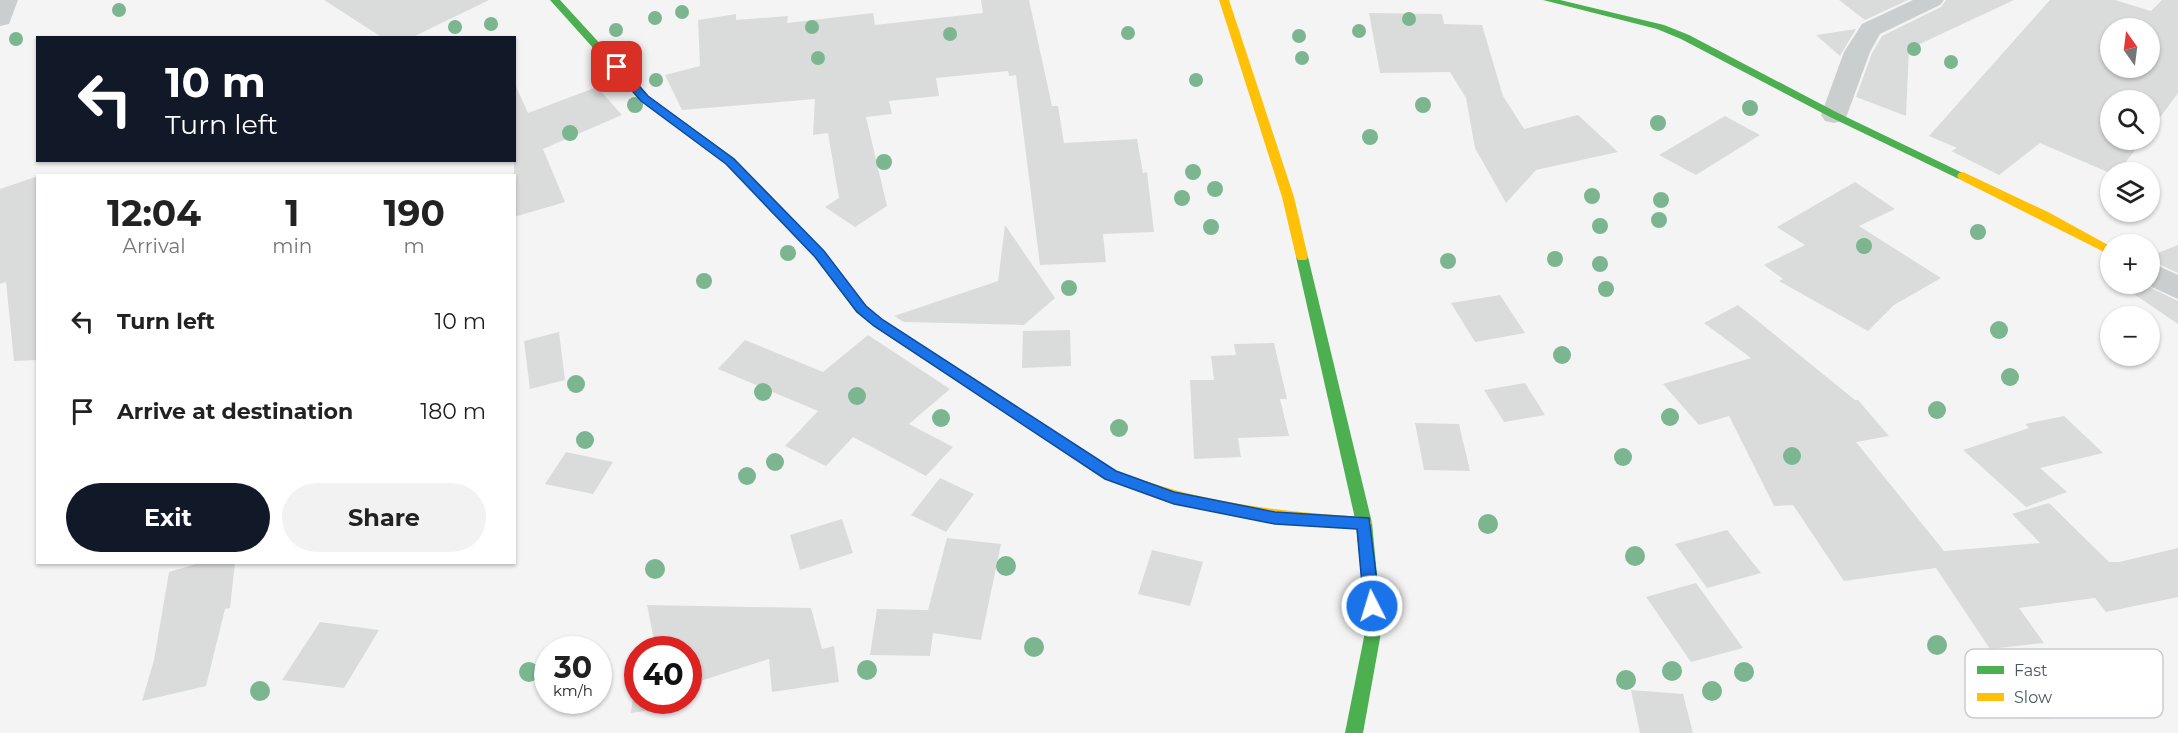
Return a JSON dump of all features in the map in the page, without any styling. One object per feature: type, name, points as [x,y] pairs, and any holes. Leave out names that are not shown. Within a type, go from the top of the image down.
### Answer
[{"type":"street","points":[[0,19],[6,0]]},
{"type":"street","points":[[555,0],[562,4],[644,98],[730,161],[819,254],[861,309],[878,323],[1111,475],[1174,498],[1275,518],[1364,523]]},
{"type":"street","points":[[1224,0],[1288,196],[1364,523],[1374,627],[1354,733]]},
{"type":"street","points":[[1548,0],[1677,33],[1834,115],[2044,215],[2100,246]]},
{"type":"street","points":[[1834,115],[1857,52],[1871,29],[1932,0]]},
{"type":"street","points":[[2160,278],[2178,288]]},
{"type":"building","points":[[324,0],[489,0],[415,36],[380,36]]},
{"type":"building","points":[[981,0],[1029,0],[1052,106],[1058,106],[1064,143],[1137,139],[1143,173],[1147,172],[1154,232],[1103,234],[1106,262],[1040,265],[1016,75],[1009,76],[1008,71],[936,78],[939,96],[889,101],[892,114],[866,117],[887,206],[855,227],[825,207],[839,198],[828,133],[813,135],[815,99],[682,110],[665,75],[700,66],[698,20],[736,14],[736,20],[788,16],[787,23],[873,13],[875,25],[983,13]]},
{"type":"building","points":[[1839,0],[1908,0],[1865,20]]},
{"type":"building","points":[[1946,0],[2014,0],[1909,49],[1906,116],[1856,97],[1872,53],[1882,36],[1941,7]]},
{"type":"building","points":[[2050,0],[2115,0],[2151,11],[2162,0],[2178,0],[2178,93],[2160,117],[2160,90],[2100,90],[2100,150],[2135,150],[2126,162],[2100,162],[2100,169],[2040,143],[1999,175],[1951,151],[1957,148],[1929,136]]},
{"type":"building","points":[[1369,13],[1442,14],[1444,24],[1482,25],[1503,96],[1524,129],[1578,115],[1618,152],[1536,170],[1506,203],[1475,148],[1466,98],[1450,72],[1380,73]]},
{"type":"building","points":[[1856,29],[1840,56],[1816,35]]},
{"type":"building","points":[[516,86],[528,113],[597,87],[622,115],[543,149],[565,202],[516,216],[516,174],[514,174]]},
{"type":"building","points":[[1725,116],[1760,135],[1696,175],[1659,155]]},
{"type":"building","points":[[36,177],[36,360],[14,361],[6,282],[0,284],[0,189]]},
{"type":"building","points":[[1855,182],[1895,209],[1859,226],[1941,278],[1894,305],[1868,331],[1779,281],[1783,279],[1764,265],[1805,245],[1777,227]]},
{"type":"building","points":[[1005,225],[1055,298],[1024,325],[904,322],[894,316],[998,281]]},
{"type":"building","points":[[2178,245],[2178,273],[2160,265],[2160,252]]},
{"type":"building","points":[[2160,292],[2178,301],[2178,324],[2160,312],[2160,306],[2151,306],[2134,294]]},
{"type":"building","points":[[1500,295],[1525,333],[1475,342],[1451,303]]},
{"type":"building","points":[[1738,305],[1855,400],[1858,400],[1889,436],[1856,442],[1944,551],[2040,543],[2012,514],[2049,503],[2109,562],[2119,562],[2178,548],[2178,597],[2106,612],[2095,598],[2019,608],[2044,643],[1990,649],[1936,568],[1844,581],[1793,505],[1774,506],[1729,416],[1699,425],[1663,384],[1751,358],[1704,323]]},
{"type":"building","points":[[1070,330],[1071,366],[1022,368],[1023,331]]},
{"type":"building","points":[[559,332],[565,380],[530,389],[524,341]]},
{"type":"building","points":[[868,335],[950,389],[909,424],[953,447],[926,476],[853,437],[826,466],[785,446],[818,411],[718,369],[745,340],[823,372]]},
{"type":"building","points":[[1274,343],[1287,399],[1280,399],[1289,436],[1238,438],[1241,457],[1194,459],[1190,380],[1214,380],[1211,356],[1236,355],[1234,344]]},
{"type":"building","points":[[1525,383],[1545,415],[1504,422],[1484,390]]},
{"type":"building","points":[[2064,416],[2103,453],[2040,468],[2067,492],[2026,507],[1963,450],[2029,428],[2025,424]]},
{"type":"building","points":[[1415,423],[1459,424],[1470,471],[1424,470]]},
{"type":"building","points":[[566,452],[613,462],[593,494],[545,484]]},
{"type":"building","points":[[940,478],[974,494],[946,532],[911,515]]},
{"type":"building","points":[[842,519],[853,553],[800,570],[790,535]]},
{"type":"building","points":[[1727,530],[1761,573],[1707,588],[1675,544]]},
{"type":"building","points":[[947,538],[1001,544],[981,640],[933,633],[930,656],[870,655],[877,609],[928,610]]},
{"type":"building","points":[[1152,550],[1203,562],[1190,606],[1138,594]]},
{"type":"building","points":[[196,564],[235,564],[230,608],[225,609],[206,686],[142,701],[154,660],[169,572]]},
{"type":"building","points":[[1696,583],[1743,648],[1691,662],[1646,597]]},
{"type":"building","points":[[647,605],[811,608],[822,649],[834,646],[839,682],[772,692],[769,659],[702,681],[702,636],[653,636]]},
{"type":"building","points":[[320,622],[379,630],[344,688],[282,680]]},
{"type":"building","points":[[1631,690],[1683,694],[1693,733],[1640,733]]},
{"type":"building","points":[[2001,718],[2051,718],[2052,719]]},
{"type":"traffic: fast","points":[[555,0],[644,98],[730,161],[819,254],[861,309],[878,323],[1111,475],[1145,487]]},
{"type":"traffic: fast","points":[[1548,0],[1660,27],[1685,37],[1834,115],[1963,176]]},
{"type":"traffic: fast","points":[[1302,257],[1364,523],[1374,627],[1354,733]]},
{"type":"traffic: slow","points":[[1224,0],[1288,197],[1302,257]]},
{"type":"traffic: slow","points":[[1963,176],[2044,215],[2100,246]]},
{"type":"traffic: slow","points":[[1145,487],[1171,496],[1226,509],[1281,517],[1364,523]]},
{"type":"route","points":[[617,67],[644,98],[730,161],[819,254],[841,279],[861,309],[878,323],[1111,475],[1174,498],[1275,518],[1364,523],[1372,606]]}]
